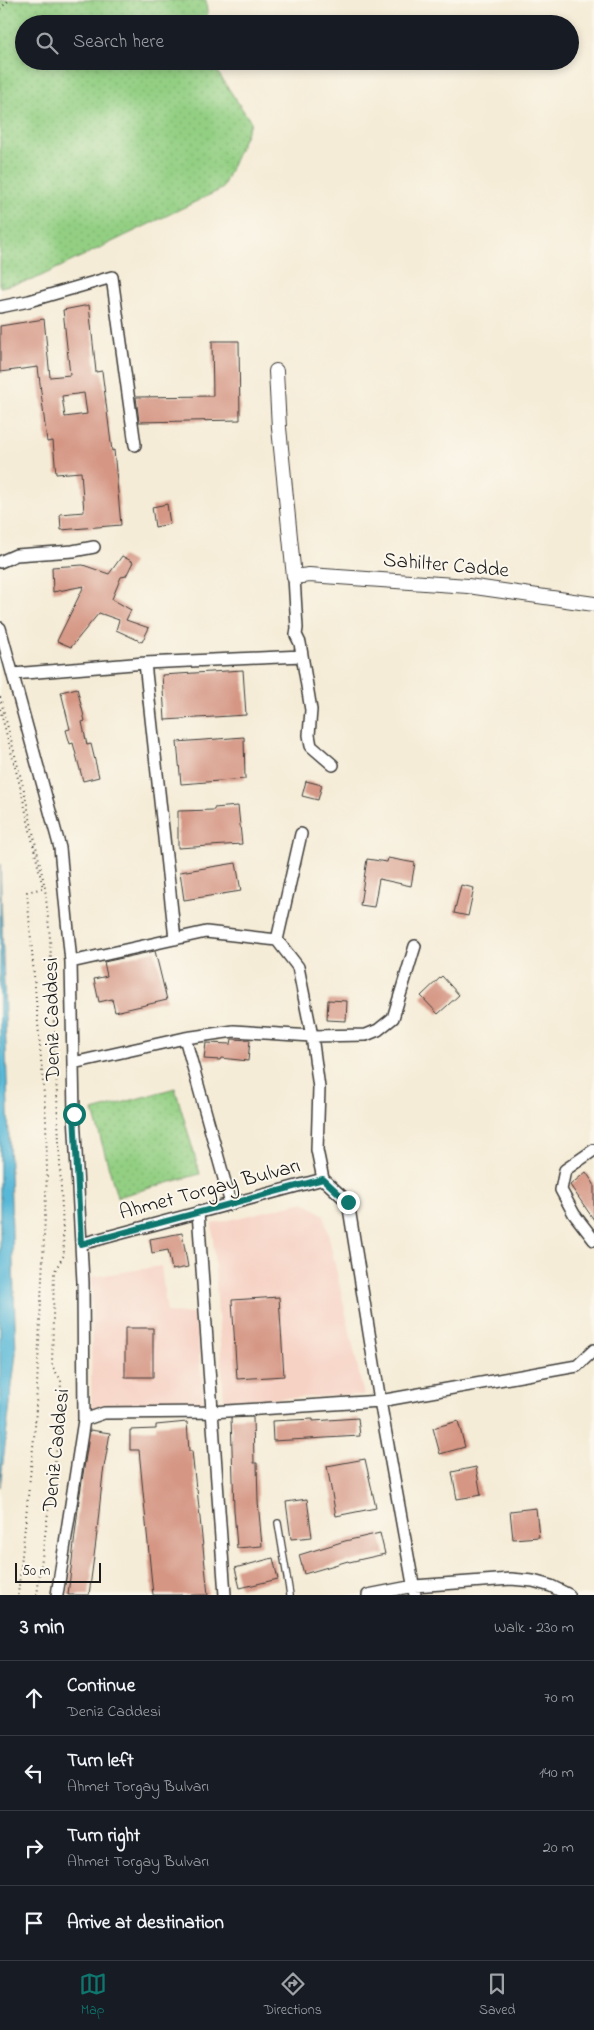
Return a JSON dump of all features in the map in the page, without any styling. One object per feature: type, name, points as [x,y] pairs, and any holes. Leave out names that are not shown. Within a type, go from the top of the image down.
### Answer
[{"type":"street","points":[[0,307],[29,301],[112,277],[135,445]]},
{"type":"street","points":[[276,371],[279,428],[294,577],[296,635],[300,643],[311,710],[309,735],[311,746],[333,765]]},
{"type":"street","points":[[0,562],[16,554],[94,548]]},
{"type":"street","name":"Sahilter Cadde","points":[[294,577],[309,575],[468,586],[594,604]]},
{"type":"street","name":"Deniz Caddesi","points":[[0,628],[60,848],[71,962],[74,1114],[84,1282],[84,1420],[57,1595]]},
{"type":"street","points":[[13,674],[145,663],[302,656]]},
{"type":"street","points":[[145,663],[175,939]]},
{"type":"street","points":[[277,940],[301,834]]},
{"type":"street","points":[[71,962],[206,932],[277,940],[298,967],[312,1036],[319,1088],[318,1150],[323,1179]]},
{"type":"street","points":[[73,1062],[185,1038],[234,1031],[312,1036],[366,1034],[378,1030],[393,1018],[415,946]]},
{"type":"street","points":[[185,1038],[231,1204]]},
{"type":"street","points":[[594,1150],[565,1170],[561,1190],[574,1214],[594,1240]]},
{"type":"street","name":"Ahmet Torgay Bulvarı","points":[[81,1244],[323,1179],[348,1202],[380,1401],[414,1590]]},
{"type":"street","points":[[198,1212],[225,1595]]},
{"type":"street","points":[[84,1420],[104,1413],[212,1412],[380,1401],[577,1366],[594,1350]]},
{"type":"street","points":[[368,1595],[510,1579],[533,1581],[551,1586],[569,1595]]},
{"type":"lane","points":[[278,1523],[290,1595]]},
{"type":"path","points":[[0,9],[9,0]]},
{"type":"path","points":[[0,696],[24,790],[45,888],[50,938],[64,1255],[54,1272],[52,1366],[61,1380],[60,1423],[37,1595]]},
{"type":"path","points":[[0,709],[43,888],[27,892],[46,1119],[47,1173],[39,1372],[18,1595]]},
{"type":"shaded area","points":[[304,1202],[324,1215],[364,1395],[224,1400],[212,1224]]},
{"type":"shaded area","points":[[161,1266],[167,1313],[196,1314],[203,1403],[108,1405],[91,1411],[92,1277]]},
{"type":"green space","points":[[0,0],[206,0],[207,15],[15,15],[15,70],[216,70],[251,122],[222,189],[33,280],[0,287]]},
{"type":"green space","points":[[175,1088],[200,1174],[117,1197],[93,1111]]},
{"type":"water","points":[[0,864],[16,1353],[0,1487]]},
{"type":"building","points":[[89,305],[96,372],[102,371],[112,451],[114,450],[121,525],[61,530],[60,514],[84,512],[81,472],[56,474],[53,441],[47,442],[38,367],[0,372],[0,326],[44,319],[50,377],[70,375],[63,310]],"holes":[[[84,393],[87,414],[65,417],[62,396]]]},
{"type":"building","points":[[212,341],[239,341],[240,420],[139,422],[136,397],[213,396]]},
{"type":"building","points":[[167,504],[170,524],[155,527],[152,507]]},
{"type":"building","points":[[122,556],[133,562],[126,576],[121,577],[112,599],[131,610],[126,620],[149,628],[142,642],[116,630],[119,620],[99,613],[71,647],[57,641],[84,586],[53,592],[52,567],[83,565],[109,574]]},
{"type":"building","points":[[243,670],[246,715],[165,720],[162,675]]},
{"type":"building","points":[[77,688],[85,721],[82,722],[87,745],[91,744],[99,777],[83,781],[73,743],[70,744],[66,730],[70,729],[61,692]]},
{"type":"building","points":[[244,737],[245,779],[181,784],[177,742]]},
{"type":"building","points":[[306,781],[322,785],[318,800],[302,796]]},
{"type":"building","points":[[238,806],[242,844],[178,848],[178,811],[214,810],[214,808]]},
{"type":"building","points":[[388,858],[415,863],[411,886],[379,879],[374,907],[360,905],[367,859],[387,862]]},
{"type":"building","points":[[236,863],[241,891],[184,900],[180,872]]},
{"type":"building","points":[[461,885],[474,888],[468,916],[454,913]]},
{"type":"building","points":[[155,951],[167,1000],[115,1012],[112,999],[99,1002],[94,979],[107,976],[104,962]]},
{"type":"building","points":[[442,976],[459,995],[438,1014],[421,996]]},
{"type":"building","points":[[328,1000],[347,1001],[346,1021],[327,1020]]},
{"type":"building","points":[[232,1039],[250,1040],[248,1061],[221,1058],[220,1060],[204,1059],[206,1043],[231,1044]]},
{"type":"building","points":[[586,1172],[594,1184],[594,1220],[570,1185]]},
{"type":"building","points":[[182,1233],[188,1267],[172,1270],[168,1250],[152,1253],[150,1239]]},
{"type":"building","points":[[279,1297],[284,1376],[237,1379],[232,1300]]},
{"type":"building","points":[[125,1328],[153,1328],[153,1377],[125,1377]]},
{"type":"building","points":[[253,1417],[254,1463],[257,1463],[262,1546],[237,1548],[231,1418]]},
{"type":"building","points":[[358,1418],[360,1436],[273,1441],[272,1421]]},
{"type":"building","points":[[458,1421],[465,1447],[440,1454],[433,1428]]},
{"type":"building","points":[[187,1422],[189,1451],[192,1451],[197,1489],[208,1595],[153,1595],[139,1450],[130,1450],[130,1430],[156,1429],[156,1425]]},
{"type":"building","points":[[90,1430],[110,1433],[103,1473],[89,1595],[68,1595],[79,1500]]},
{"type":"building","points":[[365,1459],[376,1508],[336,1516],[327,1466]]},
{"type":"building","points":[[476,1467],[481,1495],[457,1499],[452,1472]]},
{"type":"building","points":[[307,1499],[312,1537],[291,1539],[286,1502]]},
{"type":"building","points":[[536,1508],[539,1537],[513,1539],[510,1511]]},
{"type":"building","points":[[380,1533],[385,1554],[348,1561],[304,1574],[299,1555]]},
{"type":"building","points":[[273,1558],[278,1579],[240,1588],[235,1568]]},
{"type":"route","points":[[74,1114],[81,1244],[323,1179],[348,1202]]}]
